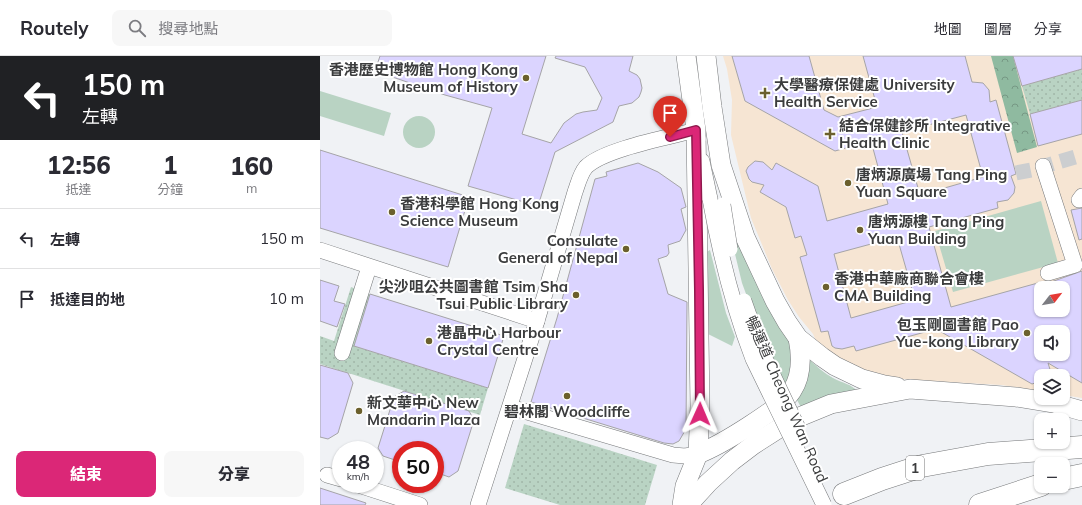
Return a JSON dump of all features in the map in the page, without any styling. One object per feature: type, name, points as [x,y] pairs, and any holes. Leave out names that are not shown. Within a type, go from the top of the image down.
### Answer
[{"type":"highway","name":"1","points":[[840,500],[882,479],[922,466],[988,454],[1082,447]]},
{"type":"highway","points":[[1070,478],[1082,475]]},
{"type":"highway","points":[[980,505],[1034,487]]},
{"type":"main road","name":"暢運道 Cheong Wan Road","points":[[686,56],[696,130]]},
{"type":"main road","name":"暢運道 Cheong Wan Road","points":[[706,56],[721,165]]},
{"type":"main road","points":[[682,505],[685,486],[698,454],[700,406],[696,130]]},
{"type":"main road","points":[[721,165],[745,237],[775,302],[798,338],[822,357],[851,374],[884,385],[910,389],[1016,396],[1054,403],[1082,411]]},
{"type":"main road","points":[[698,454],[718,446],[765,416],[787,399],[796,384],[800,371],[801,358],[798,338]]},
{"type":"main road","points":[[688,505],[708,483],[732,461],[753,445],[792,420],[831,404],[910,389]]},
{"type":"street","name":"暢運道 Cheong Wan Road","points":[[696,130],[716,202],[727,235],[735,272],[762,352],[840,500]]},
{"type":"street","points":[[478,505],[537,321],[575,192],[585,169],[596,160],[621,150],[696,130]]},
{"type":"street","name":"暢運道 Cheong Wan Road","points":[[721,165],[716,202],[726,276],[753,359],[824,505]]},
{"type":"street","points":[[1043,166],[1075,266],[1048,273]]},
{"type":"street","points":[[320,250],[537,321]]},
{"type":"street","points":[[342,353],[369,267]]},
{"type":"street","points":[[510,407],[673,455],[685,456],[698,454]]},
{"type":"street","points":[[383,493],[420,505]]},
{"type":"shaded area","points":[[723,56],[1082,56],[1082,398],[1070,396],[1070,369],[1034,369],[1034,390],[1001,385],[881,377],[854,370],[817,343],[813,334],[799,317],[788,300],[772,269],[751,218],[731,135],[732,100],[727,69]]},
{"type":"green space","points":[[991,56],[1013,56],[1037,147],[1017,153]]},
{"type":"green space","points":[[1082,69],[1082,100],[1030,114],[1022,86]]},
{"type":"green space","points":[[320,91],[391,113],[384,136],[320,116]]},
{"type":"green space","points":[[416,116],[422,116],[431,120],[435,132],[431,144],[422,148],[416,148],[407,144],[403,135],[403,129],[407,120]]},
{"type":"green space","points":[[1041,201],[1058,263],[953,292],[935,231]]},
{"type":"green space","points":[[729,229],[741,244],[753,274],[794,352],[786,390],[759,329],[742,283]]},
{"type":"green space","points":[[710,250],[726,313],[735,337],[732,346],[708,334],[705,253]]},
{"type":"green space","points":[[351,287],[370,294],[354,346],[488,388],[480,415],[320,364],[320,336],[334,341]]},
{"type":"green space","points":[[808,358],[826,374],[836,380],[850,385],[858,392],[803,411],[797,400]]},
{"type":"green space","points":[[524,424],[657,465],[645,505],[560,505],[505,488]]},
{"type":"building","name":"香港歷史博物館 Hong Kong Museum of History","points":[[380,56],[546,56],[522,134],[551,143],[564,123],[576,114],[597,110],[602,98],[585,67],[555,58],[556,56],[633,56],[629,71],[637,75],[640,79],[642,88],[639,97],[632,103],[619,106],[613,122],[555,152],[538,206],[468,186],[492,108],[445,95],[375,71]]},
{"type":"building","points":[[732,56],[809,56],[824,110],[838,117],[877,107],[863,56],[965,56],[972,82],[983,83],[989,90],[990,102],[996,100],[1016,174],[1011,176],[1015,187],[1014,193],[1008,200],[997,202],[998,208],[929,227],[951,307],[1034,284],[1034,317],[1070,317],[1070,281],[1054,281],[1082,271],[1082,383],[1070,376],[1070,369],[1058,369],[1048,363],[1050,369],[1034,369],[1034,383],[1032,384],[936,329],[856,351],[854,346],[842,349],[832,346],[828,331],[821,332],[800,257],[807,255],[801,236],[795,238],[786,207],[760,192],[764,185],[752,182],[746,171],[755,161],[763,162],[772,170],[776,163],[818,186],[827,221],[888,204],[871,141],[835,151],[745,101]],"holes":[[[966,115],[983,177],[920,195],[902,132]],[[897,237],[915,300],[851,318],[834,254]]]},
{"type":"building","points":[[1013,56],[1082,56],[1082,69],[1022,86]]},
{"type":"building","points":[[1082,100],[1082,134],[1038,146],[1030,114]]},
{"type":"building","name":"香港科學館 Hong Kong Science Museum","points":[[320,150],[469,197],[448,267],[320,228]]},
{"type":"building","points":[[638,163],[658,172],[681,188],[686,207],[681,209],[686,230],[680,241],[668,245],[669,253],[667,256],[658,259],[668,294],[687,302],[686,429],[679,441],[673,444],[664,443],[531,402],[557,318],[595,179],[607,176],[606,172]]},
{"type":"building","points":[[1082,208],[1082,239],[1079,240],[1071,210]]},
{"type":"building","points":[[320,280],[339,286],[334,301],[345,304],[337,327],[320,321]]},
{"type":"building","name":"港晶中心 Harbour Crystal Centre","points":[[370,294],[504,336],[488,388],[354,346]]},
{"type":"building","points":[[320,365],[348,373],[353,383],[338,433],[328,439],[320,437]]},
{"type":"building","points":[[404,391],[469,411],[474,420],[458,471],[449,477],[444,475],[444,441],[392,441],[392,459],[384,456],[384,441],[380,441],[394,397]]},
{"type":"building","points":[[320,488],[366,503],[365,505],[320,505]]},
{"type":"tunnel","points":[[1016,173],[1082,155]]},
{"type":"place","name":"香港歷史博物館 Hong Kong Museum of History","points":[[526,78]]},
{"type":"place","name":"大學醫療保健處 University Health Service","points":[[765,93]]},
{"type":"place","name":"結合保健診所 Integrative Health Clinic","points":[[830,134]]},
{"type":"place","name":"唐炳源廣場 Tang Ping Yuan Square","points":[[848,183]]},
{"type":"place","name":"香港科學館 Hong Kong Science Museum","points":[[392,212]]},
{"type":"place","name":"唐炳源樓 Tang Ping Yuan Building","points":[[860,230]]},
{"type":"place","name":"Consulate General of Nepal","points":[[626,249]]},
{"type":"place","name":"香港中華廠商聯合會樓 CMA Building","points":[[826,287]]},
{"type":"place","name":"尖沙咀公共圖書館 Tsim Sha Tsui Public Library","points":[[576,295]]},
{"type":"place","name":"包玉剛圖書館 Pao Yue-kong Library","points":[[1027,333]]},
{"type":"place","name":"港晶中心 Harbour Crystal Centre","points":[[429,341]]},
{"type":"place","name":"碧林閣 Woodcliffe","points":[[567,396]]},
{"type":"place","name":"新文華中心 New Mandarin Plaza","points":[[359,411]]},
{"type":"route","points":[[670,137],[696,130],[700,414]]}]
